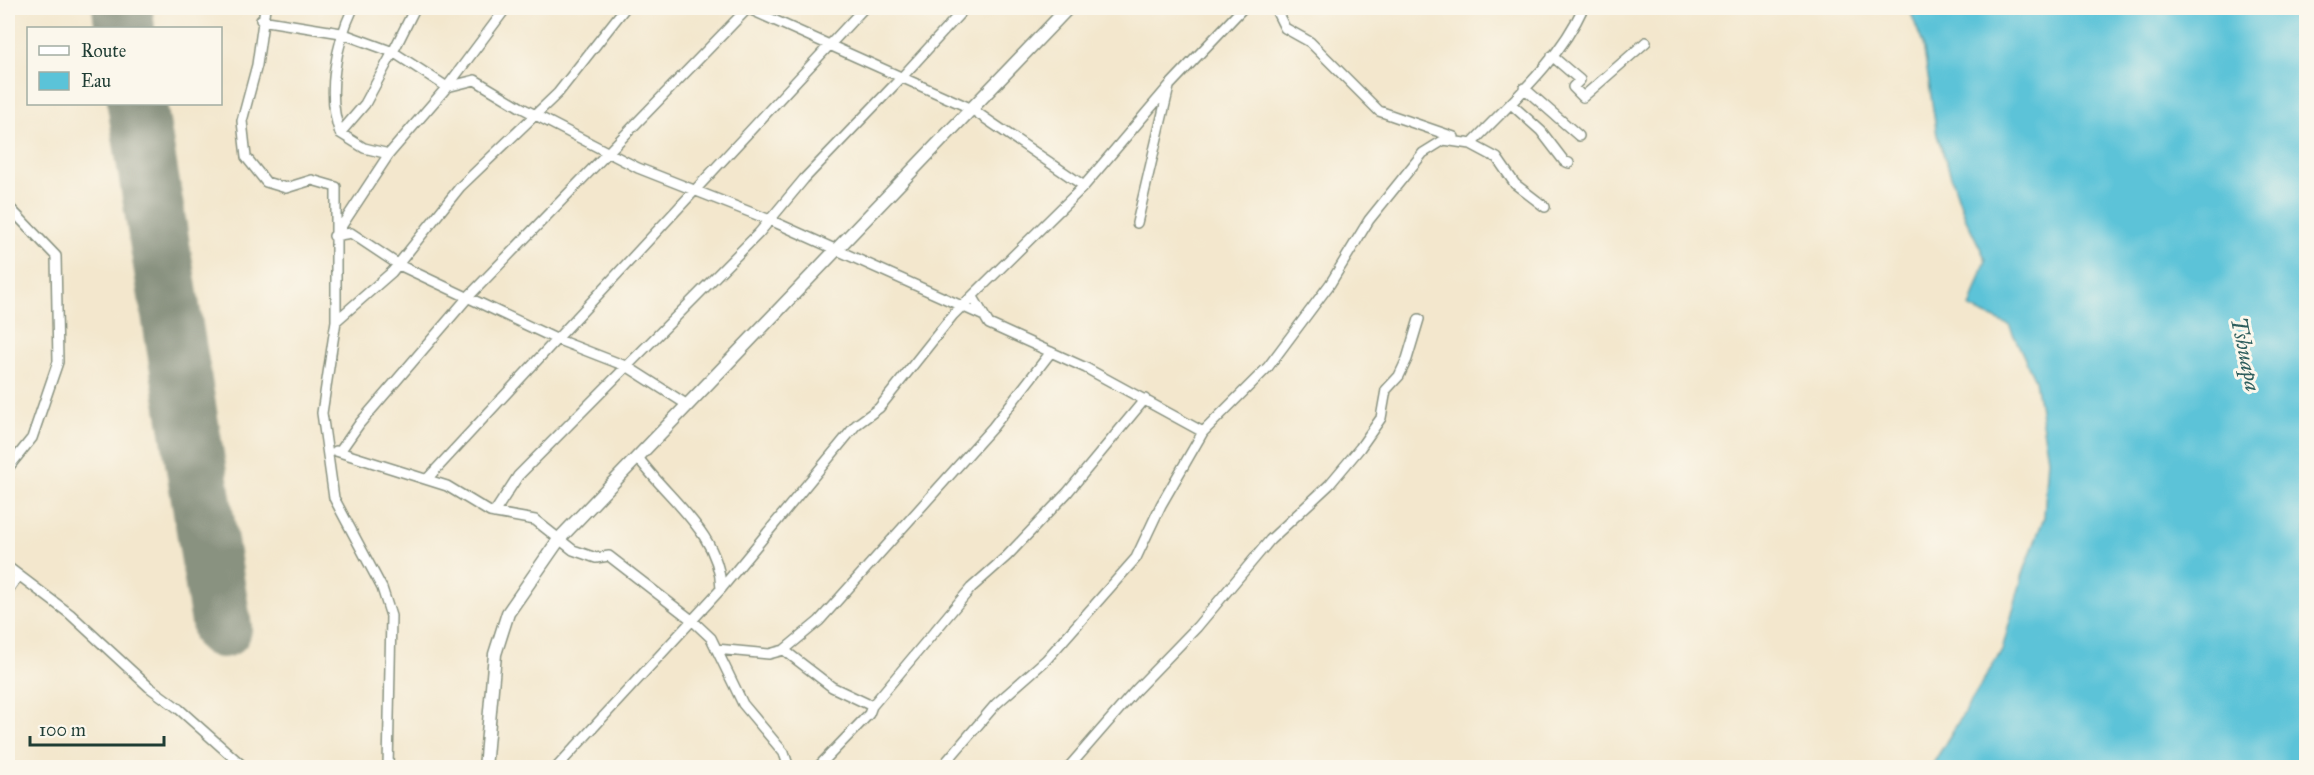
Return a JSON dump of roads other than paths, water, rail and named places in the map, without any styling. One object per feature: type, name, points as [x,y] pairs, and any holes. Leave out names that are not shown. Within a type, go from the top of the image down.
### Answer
[{"type":"main road","points":[[485,768],[495,654],[508,613],[560,538],[1068,8]]},
{"type":"street","points":[[265,8],[261,20],[257,65],[242,121],[246,157],[266,182],[285,188],[312,180],[336,187],[334,237],[336,321],[322,413],[334,498],[382,588],[391,616],[388,768]]},
{"type":"street","points":[[353,8],[341,33],[333,114],[340,133],[364,148],[389,154]]},
{"type":"street","points":[[340,133],[374,91],[415,8]]},
{"type":"street","points":[[334,237],[389,154],[447,87],[506,8]]},
{"type":"street","points":[[336,321],[399,265],[460,187],[558,93],[625,8]]},
{"type":"street","points":[[341,450],[360,423],[469,296],[748,8],[970,108],[1084,186]]},
{"type":"street","points":[[427,479],[864,8]]},
{"type":"street","points":[[494,513],[518,476],[628,367],[770,220],[804,178],[965,8]]},
{"type":"street","points":[[556,768],[693,621],[856,425],[879,408],[961,308],[1084,186],[1170,85],[1243,8]]},
{"type":"street","points":[[1275,8],[1285,28],[1310,42],[1379,111],[1471,144],[1497,158],[1515,184],[1545,207]]},
{"type":"street","points":[[1471,144],[1511,104],[1552,56],[1569,34],[1583,8]]},
{"type":"street","points":[[261,20],[341,33],[393,52],[447,87],[475,80],[520,107],[538,114],[638,168],[838,249],[961,308],[984,316]]},
{"type":"street","points":[[1552,56],[1580,80],[1573,87],[1582,97],[1646,42]]},
{"type":"street","points":[[1137,223],[1170,85]]},
{"type":"street","points":[[1524,88],[1579,136]]},
{"type":"street","points":[[1511,104],[1541,131],[1564,161],[1569,163]]},
{"type":"street","points":[[941,768],[996,704],[1046,660],[1136,558],[1161,505],[1203,432],[1268,367],[1330,284],[1369,220],[1423,153],[1444,140],[1471,144]]},
{"type":"street","points":[[8,206],[56,256],[58,362],[32,438],[8,468]]},
{"type":"street","points":[[334,237],[351,233],[399,265],[469,296],[556,339],[628,367],[686,404]]},
{"type":"street","points":[[973,297],[989,324],[1145,399],[1203,432]]},
{"type":"street","points":[[1068,768],[1135,691],[1197,627],[1270,540],[1329,485],[1360,448],[1381,418],[1386,390],[1400,376],[1419,319]]},
{"type":"street","points":[[716,649],[769,654],[784,650],[819,621],[993,427],[1051,352]]},
{"type":"street","points":[[817,768],[869,714],[872,706],[971,588],[1067,493],[1145,399]]},
{"type":"street","points":[[328,452],[341,450],[447,486],[494,513],[535,520],[573,550],[596,558],[609,556],[693,621],[711,638],[743,704],[784,753],[789,768]]},
{"type":"street","points":[[637,456],[650,474],[698,526],[712,550],[721,574],[721,589]]},
{"type":"street","points":[[8,567],[70,614],[149,687],[179,709],[245,768]]},
{"type":"street","points":[[8,590],[18,576]]},
{"type":"street","points":[[784,650],[832,687],[872,706]]},
{"type":"water","name":"Tshuapa","points":[[1909,8],[2306,8],[2306,767],[1931,767],[2002,650],[2023,574],[2044,517],[2048,459],[2035,380],[2009,325],[1970,308],[1986,260],[1965,217],[1937,135],[1923,44]]}]
